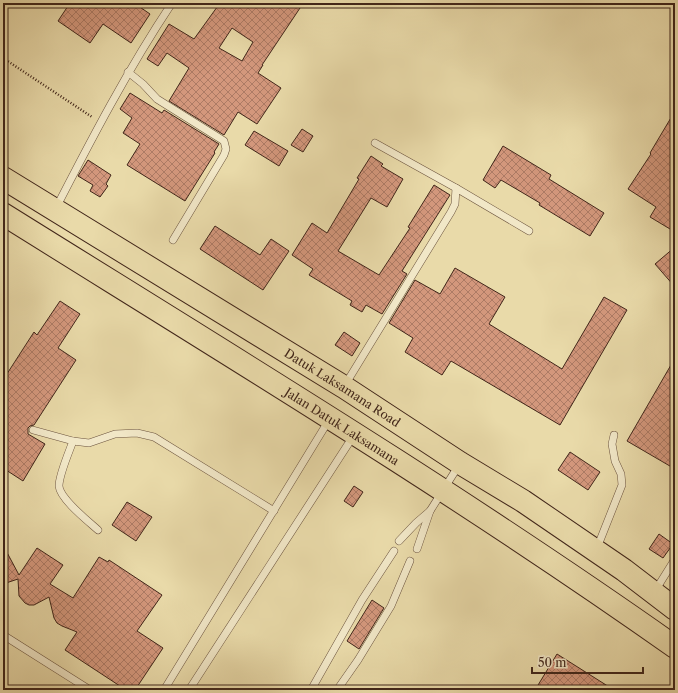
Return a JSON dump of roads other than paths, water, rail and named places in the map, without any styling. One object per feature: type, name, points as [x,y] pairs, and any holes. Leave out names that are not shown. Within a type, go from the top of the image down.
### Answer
[{"type":"highway","name":"Datuk Laksamana Road","points":[[3,178],[344,387],[460,463],[523,501],[596,550],[675,609]]},
{"type":"highway","name":"Jalan Datuk Laksamana","points":[[3,214],[443,490],[597,591],[675,647]]},
{"type":"lane","points":[[56,210],[100,123],[128,72],[170,4]]},
{"type":"lane","points":[[128,72],[143,84],[157,99],[212,132],[224,141],[225,144],[226,149],[224,155],[173,240]]},
{"type":"lane","points":[[375,143],[529,231]]},
{"type":"lane","points":[[344,387],[451,212],[455,204],[456,188]]},
{"type":"lane","points":[[164,690],[330,418]]},
{"type":"lane","points":[[33,430],[73,441],[89,443],[115,434],[136,433],[154,437],[274,511]]},
{"type":"lane","points":[[189,690],[355,434]]},
{"type":"lane","points":[[596,550],[622,485],[621,474],[614,461],[612,444],[614,435]]},
{"type":"lane","points":[[73,441],[60,480],[59,488],[64,497],[98,530]]},
{"type":"lane","points":[[417,549],[430,511],[460,463]]},
{"type":"lane","points":[[399,541],[430,511]]},
{"type":"lane","points":[[311,690],[362,600],[394,551]]},
{"type":"lane","points":[[654,593],[675,559]]},
{"type":"lane","points":[[337,690],[358,660],[390,606],[410,562]]},
{"type":"lane","points":[[3,635],[90,690]]}]
